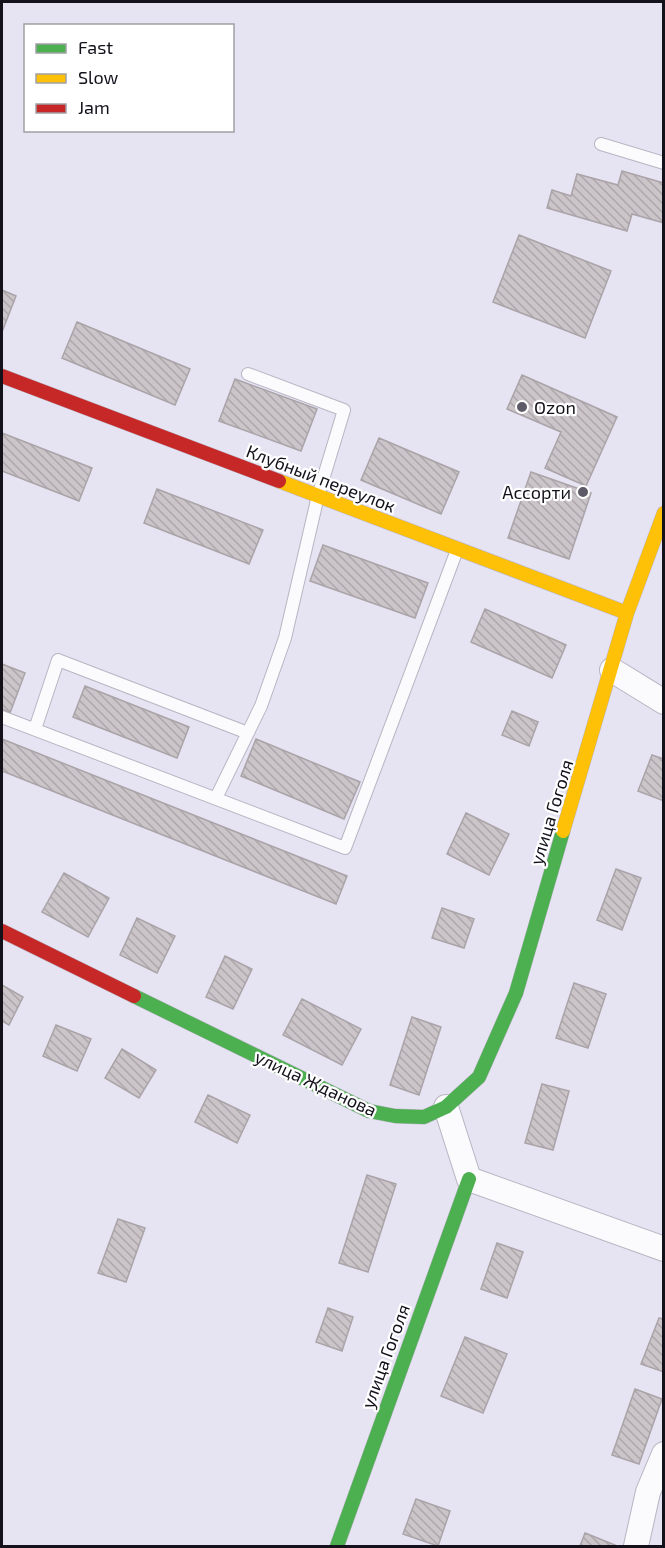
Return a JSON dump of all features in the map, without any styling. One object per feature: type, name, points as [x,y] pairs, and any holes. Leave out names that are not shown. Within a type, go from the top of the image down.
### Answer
[{"type":"main road","name":"Клубный переулок","points":[[2,376],[627,612]]},
{"type":"main road","name":"улица Гоголя","points":[[446,1107],[479,1077],[516,993],[612,670],[627,612],[663,513]]},
{"type":"main road","name":"улица Жданова","points":[[2,932],[369,1111],[395,1116],[424,1116],[446,1107]]},
{"type":"main road","name":"улица Гоголя","points":[[338,1546],[356,1490],[469,1179]]},
{"type":"street","points":[[612,670],[663,702]]},
{"type":"street","points":[[446,1107],[469,1179],[663,1249]]},
{"type":"street","points":[[636,1546],[648,1492],[663,1454]]},
{"type":"lane","points":[[601,144],[663,163]]},
{"type":"lane","points":[[216,798],[261,706],[285,639],[318,496],[344,410],[248,374]]},
{"type":"lane","points":[[2,717],[345,848],[457,548]]},
{"type":"lane","points":[[35,729],[58,660],[248,734]]},
{"type":"building","points":[[622,171],[664,183],[664,223],[632,214],[627,231],[547,208],[552,190],[571,196],[577,174],[618,185]]},
{"type":"building","points":[[519,235],[611,271],[585,338],[493,302]]},
{"type":"building","points":[[2,290],[16,296],[2,332]]},
{"type":"building","points":[[77,322],[190,369],[175,405],[62,358]]},
{"type":"building","points":[[522,375],[617,417],[586,486],[545,468],[561,432],[507,409]]},
{"type":"building","points":[[235,379],[317,409],[301,451],[219,421]]},
{"type":"building","points":[[2,433],[92,468],[79,501],[2,471]]},
{"type":"building","points":[[379,438],[459,472],[441,514],[361,480]]},
{"type":"building","points":[[531,472],[591,493],[569,559],[508,538]]},
{"type":"building","points":[[157,489],[263,530],[249,564],[144,523]]},
{"type":"building","points":[[323,545],[428,583],[415,618],[310,581]]},
{"type":"building","points":[[485,609],[566,645],[552,678],[471,642]]},
{"type":"building","points":[[2,664],[25,673],[10,713],[2,709]]},
{"type":"building","points":[[85,686],[189,727],[177,758],[73,717]]},
{"type":"building","points":[[512,711],[538,722],[529,746],[502,735]]},
{"type":"building","points":[[2,739],[347,876],[336,904],[2,771]]},
{"type":"building","points":[[256,739],[360,782],[344,819],[241,776]]},
{"type":"building","points":[[652,755],[664,759],[664,801],[638,791]]},
{"type":"building","points":[[466,813],[509,834],[489,875],[447,854]]},
{"type":"building","points":[[616,869],[641,878],[622,930],[597,920]]},
{"type":"building","points":[[64,873],[109,898],[88,937],[42,912]]},
{"type":"building","points":[[442,908],[474,919],[464,948],[432,938]]},
{"type":"building","points":[[137,918],[175,936],[157,973],[120,955]]},
{"type":"building","points":[[225,956],[252,969],[233,1009],[206,997]]},
{"type":"building","points":[[574,983],[606,994],[588,1048],[556,1038]]},
{"type":"building","points":[[2,985],[23,997],[9,1025],[2,1021]]},
{"type":"building","points":[[302,999],[361,1029],[342,1065],[283,1035]]},
{"type":"building","points":[[412,1017],[441,1027],[419,1095],[390,1085]]},
{"type":"building","points":[[56,1025],[91,1039],[77,1071],[43,1056]]},
{"type":"building","points":[[122,1049],[156,1070],[139,1098],[105,1078]]},
{"type":"building","points":[[542,1084],[569,1091],[553,1150],[525,1143]]},
{"type":"building","points":[[208,1095],[250,1115],[237,1143],[195,1122]]},
{"type":"building","points":[[367,1175],[396,1184],[368,1272],[339,1263]]},
{"type":"building","points":[[118,1219],[145,1228],[126,1282],[98,1273]]},
{"type":"building","points":[[497,1243],[523,1252],[507,1298],[481,1289]]},
{"type":"building","points":[[328,1308],[353,1317],[342,1351],[316,1342]]},
{"type":"building","points":[[659,1318],[664,1319],[664,1372],[641,1364]]},
{"type":"building","points":[[465,1337],[507,1354],[483,1413],[441,1396]]},
{"type":"building","points":[[635,1389],[662,1399],[639,1464],[612,1455]]},
{"type":"building","points":[[416,1499],[450,1511],[438,1546],[403,1534]]},
{"type":"building","points":[[585,1533],[615,1545],[580,1546]]},
{"type":"traffic: fast","points":[[134,996],[369,1111],[395,1116],[424,1117],[446,1107],[479,1077],[516,993],[563,831]]},
{"type":"traffic: fast","points":[[337,1546],[469,1179]]},
{"type":"traffic: slow","points":[[279,481],[627,613]]},
{"type":"traffic: slow","points":[[563,831],[627,613],[664,513]]},
{"type":"traffic: jam","points":[[2,376],[279,481]]},
{"type":"traffic: jam","points":[[2,931],[134,996]]},
{"type":"place","name":"Ozon","points":[[522,407]]},
{"type":"place","name":"Ассорти","points":[[583,492]]}]
